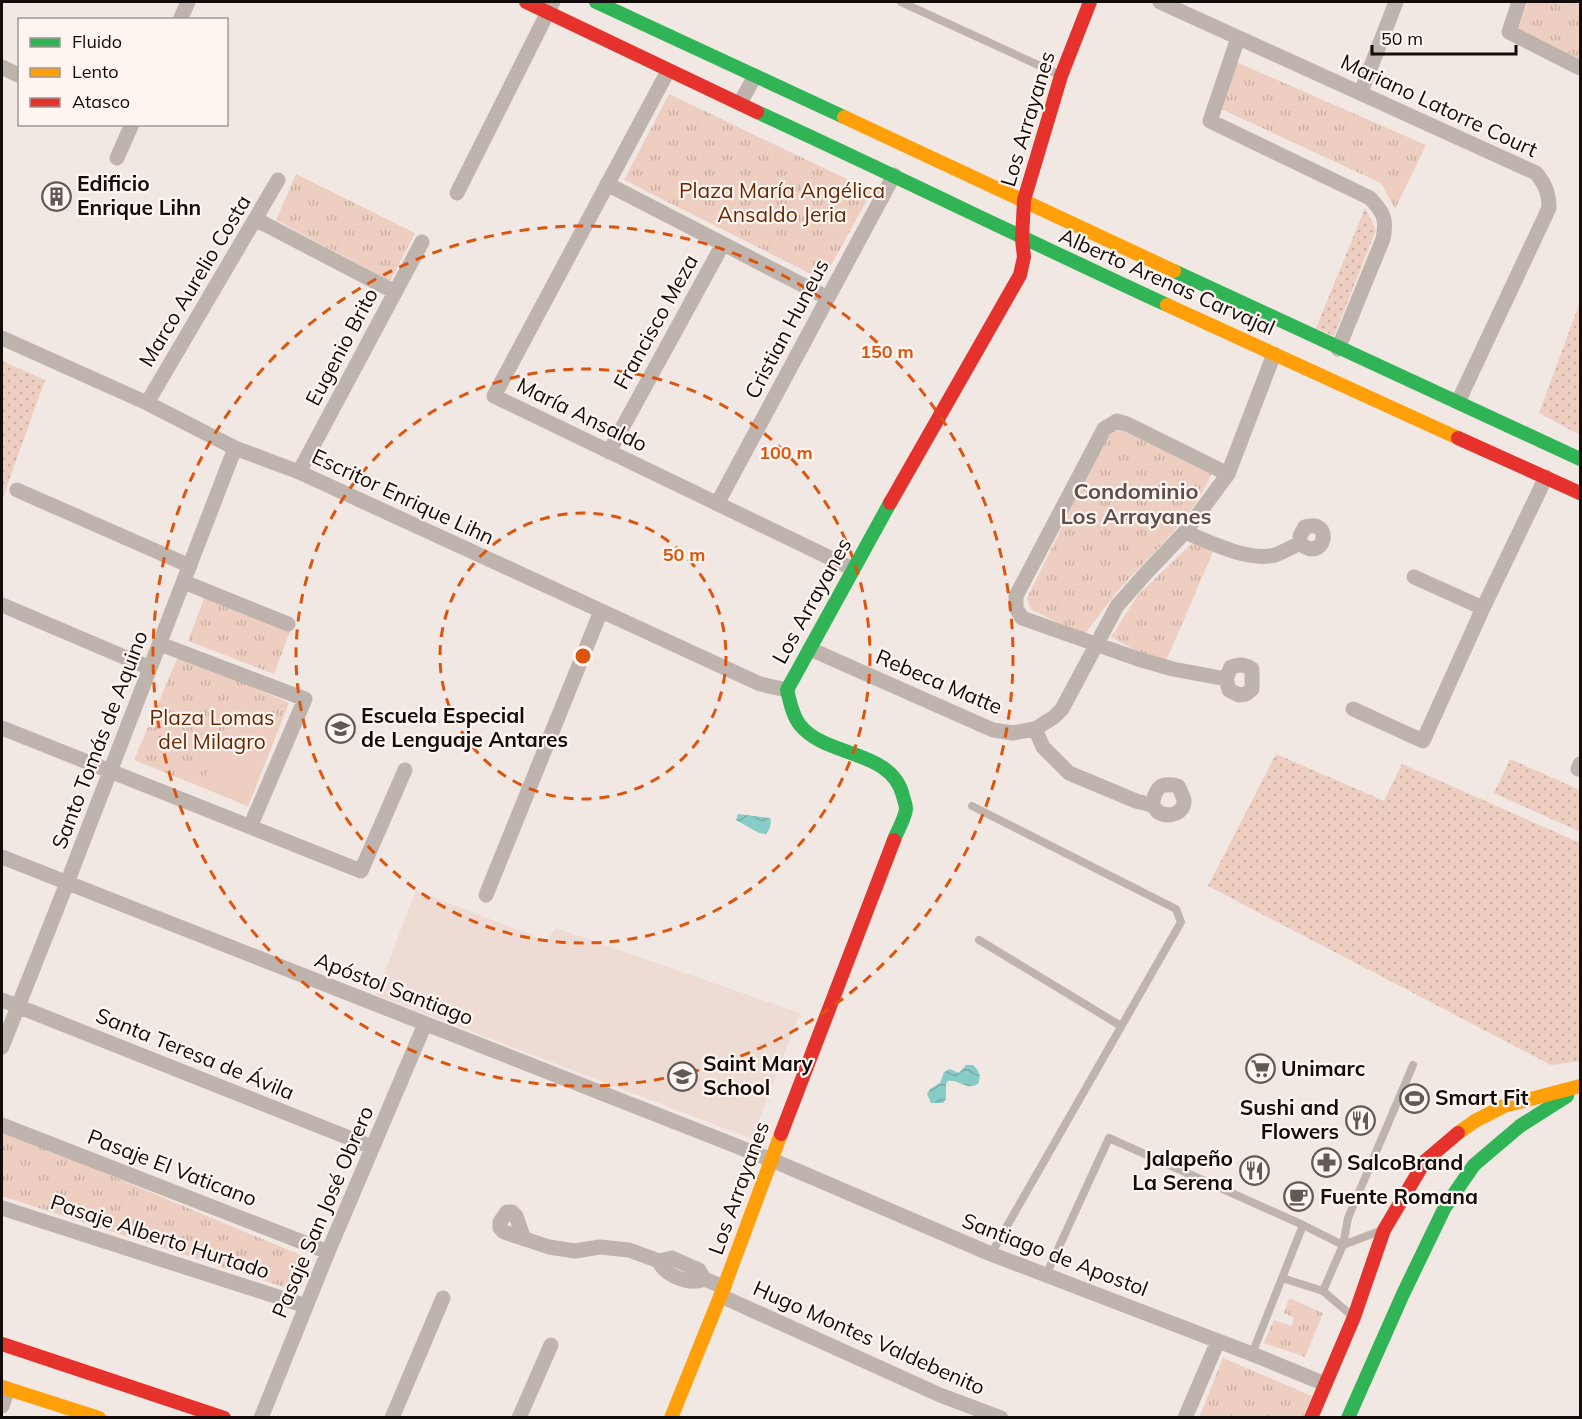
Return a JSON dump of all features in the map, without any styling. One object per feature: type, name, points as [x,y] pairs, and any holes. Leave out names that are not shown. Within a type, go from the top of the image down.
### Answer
[{"type":"street","points":[[181,18],[188,2]]},
{"type":"street","name":"Alberto Arenas Carvajal","points":[[526,2],[550,7],[668,71],[894,175],[1022,240],[1581,493]]},
{"type":"street","name":"Alberto Arenas Carvajal","points":[[596,2],[1024,200],[1338,349],[1581,459]]},
{"type":"street","name":"Los Arrayanes","points":[[671,1418],[723,1291],[832,998],[906,809],[905,796],[895,779],[883,767],[814,738],[801,726],[792,710],[787,690],[853,569],[1020,276],[1024,257],[1022,240],[1024,200],[1061,76],[1090,2]]},
{"type":"street","name":"Mariano Latorre Court","points":[[1160,2],[1536,172],[1545,184],[1549,195],[1549,208],[1458,402]]},
{"type":"street","points":[[1361,92],[1396,2]]},
{"type":"street","points":[[1519,2],[1509,32],[1581,68]]},
{"type":"street","points":[[457,193],[550,7]]},
{"type":"street","points":[[1238,38],[1210,121],[1370,198],[1380,209],[1386,224],[1383,239],[1338,349]]},
{"type":"street","points":[[2,67],[18,75]]},
{"type":"street","name":"María Ansaldo","points":[[668,71],[494,396],[853,569]]},
{"type":"street","points":[[740,103],[755,76]]},
{"type":"street","points":[[117,158],[131,126]]},
{"type":"street","name":"Cristian Huneus","points":[[717,504],[894,175]]},
{"type":"street","name":"Marco Aurelio Costa","points":[[147,403],[278,180]]},
{"type":"street","points":[[607,184],[828,298]]},
{"type":"street","points":[[255,219],[395,292]]},
{"type":"street","name":"Eugenio Brito","points":[[299,472],[422,242]]},
{"type":"street","name":"Francisco Meza","points":[[609,452],[723,244]]},
{"type":"street","name":"Escritor Enrique Lihn","points":[[2,338],[147,403],[235,448],[299,472],[760,684],[787,690]]},
{"type":"street","points":[[1152,805],[1136,801],[1069,773],[1043,747],[1035,729],[1045,724],[1062,709],[1117,606],[1185,532],[1228,474],[1274,354]]},
{"type":"street","points":[[1226,679],[1173,669],[1022,618],[1016,608],[1016,596],[1104,429],[1118,421],[1127,424],[1228,474]]},
{"type":"street","name":"Santo Tomás de Aquino","points":[[2,1047],[235,448]]},
{"type":"street","points":[[1353,710],[1422,741],[1546,477]]},
{"type":"street","points":[[17,490],[190,566]]},
{"type":"street","points":[[1185,532],[1224,548],[1253,555],[1273,555],[1300,543]]},
{"type":"street","points":[[1414,577],[1483,608]]},
{"type":"street","points":[[184,582],[288,624]]},
{"type":"street","points":[[2,605],[150,668]]},
{"type":"street","points":[[486,895],[601,611]]},
{"type":"street","points":[[160,644],[305,699],[250,827]]},
{"type":"street","name":"Rebeca Matte","points":[[810,649],[993,730],[1013,733],[1035,729]]},
{"type":"street","points":[[2,728],[361,871],[405,770]]},
{"type":"street","name":"Apóstol Santiago","points":[[2,857],[772,1160]]},
{"type":"street","name":"Santa Teresa de Ávila","points":[[2,999],[372,1148]]},
{"type":"street","name":"Pasaje San José Obrero","points":[[261,1418],[328,1252],[425,1024]]},
{"type":"street","points":[[1311,1418],[1354,1317],[1384,1230],[1425,1161],[1475,1121],[1504,1106],[1581,1087]]},
{"type":"street","points":[[1348,1418],[1403,1294],[1445,1207],[1474,1165],[1520,1126],[1581,1087]]},
{"type":"street","name":"Pasaje El Vaticano","points":[[2,1125],[328,1252]]},
{"type":"street","name":"Santiago de Apostol","points":[[772,1160],[991,1254],[1325,1384]]},
{"type":"street","name":"Pasaje Alberto Hurtado","points":[[2,1208],[306,1306]]},
{"type":"street","name":"Hugo Montes Valdebenito","points":[[524,1239],[549,1247],[575,1251],[600,1247],[629,1250],[659,1261],[672,1258],[699,1270],[704,1279],[723,1291],[940,1395],[1000,1418]]},
{"type":"street","points":[[392,1418],[443,1298]]},
{"type":"street","points":[[1185,1418],[1218,1341]]},
{"type":"street","points":[[2,1344],[224,1418]]},
{"type":"street","points":[[519,1418],[551,1345]]},
{"type":"street","points":[[2,1406],[5,1388],[99,1418]]},
{"type":"lane","points":[[901,2],[1061,76]]},
{"type":"lane","points":[[972,806],[1176,909],[1181,922],[991,1254]]},
{"type":"lane","points":[[980,940],[1121,1026]]},
{"type":"lane","points":[[1323,1291],[1343,1245],[1348,1218],[1413,1065]]},
{"type":"lane","points":[[1046,1275],[1109,1138],[1343,1245],[1384,1230]]},
{"type":"lane","points":[[1252,1354],[1303,1225]]},
{"type":"lane","points":[[1282,1278],[1323,1291],[1354,1317]]},
{"type":"shaded area","name":"Saint Mary School","points":[[416,890],[546,941],[556,928],[800,1013],[752,1139],[376,995]]},
{"type":"green space","points":[[1528,2],[1580,2],[1580,59],[1518,29]]},
{"type":"green space","points":[[1236,62],[1426,145],[1395,209],[1381,183],[1221,109]]},
{"type":"green space","name":"Plaza María Angélica Ansaldo Jeria","points":[[669,94],[872,191],[823,280],[624,180]]},
{"type":"green space","points":[[296,174],[415,233],[390,281],[276,220]]},
{"type":"green space","points":[[1365,208],[1376,230],[1334,336],[1316,328]]},
{"type":"green space","points":[[1580,302],[1580,435],[1539,413]]},
{"type":"green space","points":[[2,361],[45,380],[2,500]]},
{"type":"green space","points":[[1123,430],[1212,473],[1184,519],[1124,584],[1084,635],[1030,609],[1027,598],[1107,436],[1114,431]]},
{"type":"green space","points":[[1192,543],[1213,552],[1166,661],[1138,652],[1111,637],[1138,595]]},
{"type":"green space","points":[[206,593],[292,626],[274,674],[188,641]]},
{"type":"green space","name":"Plaza Lomas del Milagro","points":[[179,654],[289,703],[248,806],[134,760]]},
{"type":"green space","points":[[236,705],[281,723],[248,806],[202,787]]},
{"type":"green space","points":[[1276,754],[1384,801],[1402,764],[1580,843],[1580,1061],[1551,1065],[1208,886]]},
{"type":"green space","points":[[1510,759],[1580,790],[1580,832],[1494,793]]},
{"type":"green space","points":[[2,1130],[305,1257],[293,1290],[2,1196]]},
{"type":"green space","points":[[1289,1298],[1323,1313],[1305,1357],[1264,1343],[1274,1320],[1291,1326],[1294,1318],[1284,1313]]},
{"type":"green space","points":[[1223,1358],[1312,1396],[1303,1417],[1199,1418]]},
{"type":"water","points":[[738,814],[770,818],[769,831],[766,834],[759,833],[736,820]]},
{"type":"water","points":[[966,1065],[973,1065],[977,1069],[980,1076],[978,1084],[966,1086],[948,1081],[946,1099],[943,1103],[931,1103],[927,1094],[930,1089],[940,1083],[944,1072],[950,1069],[959,1073]]},
{"type":"traffic: fast","points":[[596,2],[844,117]]},
{"type":"traffic: fast","points":[[757,112],[1167,305]]},
{"type":"traffic: fast","points":[[1174,271],[1580,459]]},
{"type":"traffic: fast","points":[[890,503],[787,690],[797,721],[811,736],[872,762],[886,770],[896,781],[906,809],[894,840]]},
{"type":"traffic: fast","points":[[1348,1418],[1403,1294],[1445,1207],[1474,1165],[1520,1126],[1567,1096]]},
{"type":"traffic: slow","points":[[844,117],[1174,271]]},
{"type":"traffic: slow","points":[[1167,305],[1458,438]]},
{"type":"traffic: slow","points":[[1458,1133],[1504,1106],[1580,1086]]},
{"type":"traffic: slow","points":[[671,1418],[724,1287],[781,1134]]},
{"type":"traffic: slow","points":[[2,1387],[99,1418]]},
{"type":"traffic: jam","points":[[526,2],[757,112]]},
{"type":"traffic: jam","points":[[890,503],[1020,275],[1024,257],[1022,239],[1024,200],[1061,76],[1090,2]]},
{"type":"traffic: jam","points":[[1458,438],[1580,493]]},
{"type":"traffic: jam","points":[[781,1134],[894,840]]},
{"type":"traffic: jam","points":[[1311,1418],[1354,1317],[1384,1230],[1425,1161],[1458,1133]]},
{"type":"traffic: jam","points":[[2,1344],[224,1418]]},
{"type":"place","name":"Edificio Enrique Lihn","points":[[56,196]]},
{"type":"place","name":"Escuela Especial de Lenguaje Antares","points":[[340,728]]},
{"type":"place","name":"Unimarc","points":[[1260,1069]]},
{"type":"place","name":"Saint Mary School","points":[[682,1076]]},
{"type":"place","name":"Smart Fit","points":[[1414,1098]]},
{"type":"place","name":"Sushi and Flowers","points":[[1360,1120]]},
{"type":"place","name":"SalcoBrand","points":[[1326,1163]]},
{"type":"place","name":"Jalapeño La Serena","points":[[1254,1171]]},
{"type":"place","name":"Fuente Romana","points":[[1299,1197]]},
{"type":"district","name":"Condominio Los Arrayanes","points":[[1136,504]]}]
